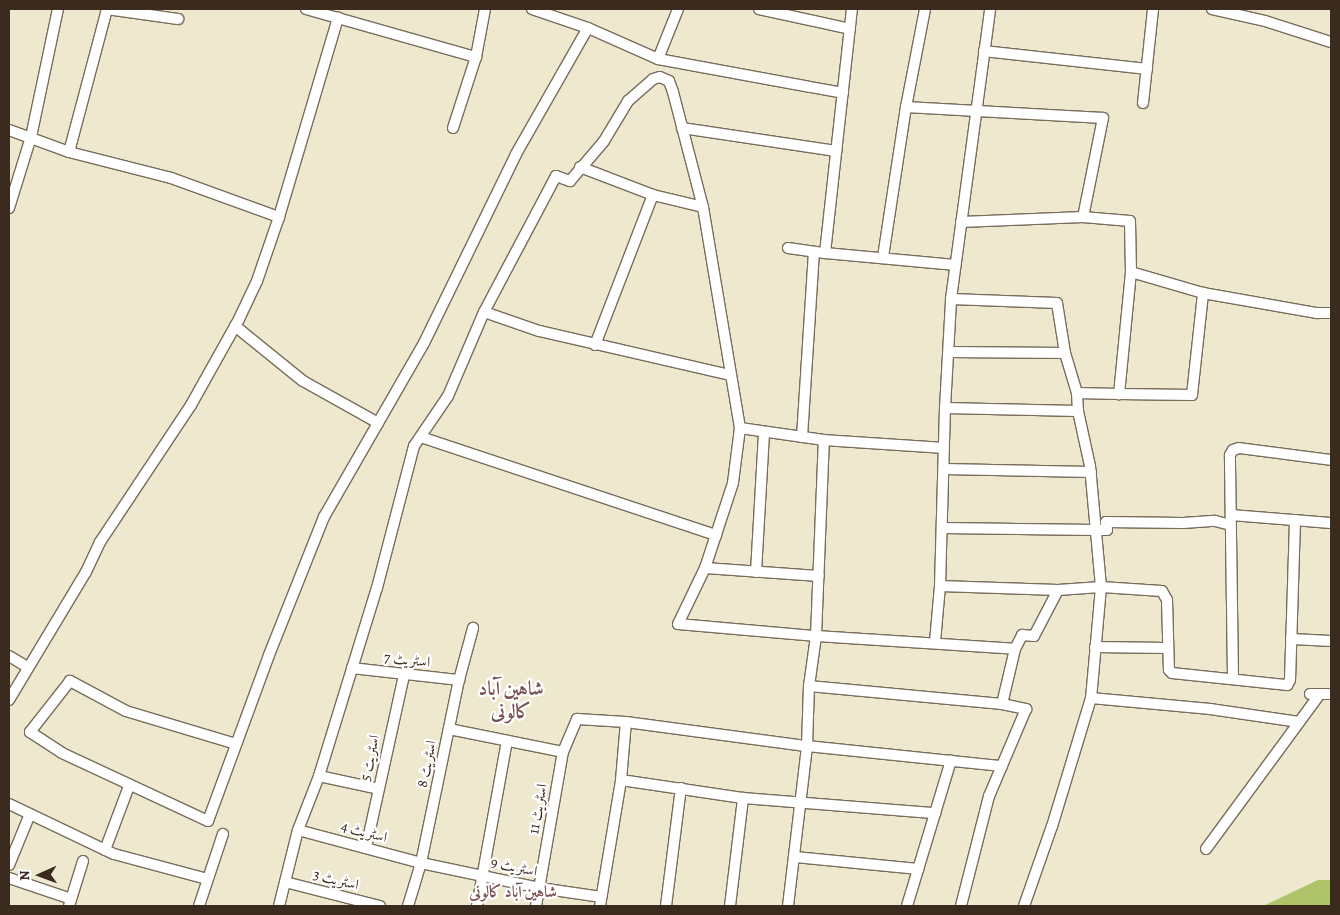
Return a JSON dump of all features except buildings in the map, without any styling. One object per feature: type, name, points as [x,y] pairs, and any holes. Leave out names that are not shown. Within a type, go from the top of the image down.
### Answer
[{"type":"street","points":[[9,208],[31,137],[58,9]]},
{"type":"street","points":[[69,152],[106,9],[178,19]]},
{"type":"street","points":[[306,9],[476,57]]},
{"type":"street","points":[[453,128],[476,57],[485,9]]},
{"type":"street","points":[[532,9],[588,28],[658,59],[843,93]]},
{"type":"street","points":[[658,59],[678,9]]},
{"type":"street","points":[[764,9],[850,29]]},
{"type":"street","points":[[825,253],[852,9]]},
{"type":"street","points":[[883,257],[906,107],[925,9]]},
{"type":"street","points":[[935,642],[943,528],[945,408],[951,299],[990,9]]},
{"type":"street","points":[[1143,102],[1153,9]]},
{"type":"street","points":[[1212,9],[1265,21],[1331,42]]},
{"type":"street","points":[[9,700],[27,667],[86,572],[100,542],[191,405],[235,326],[257,281],[279,217],[338,18]]},
{"type":"street","points":[[236,744],[126,710],[70,681],[30,732],[62,753],[129,786],[208,821],[324,517],[424,343],[516,154],[588,28]]},
{"type":"street","points":[[984,51],[1147,70]]},
{"type":"street","points":[[279,906],[298,830],[319,776],[396,522],[414,446],[448,396],[484,312],[556,176],[570,181],[604,141],[628,102],[653,80],[660,77],[669,81],[703,207],[740,428],[733,483],[705,568],[678,624],[816,636],[935,642],[1015,649]]},
{"type":"street","points":[[906,107],[1103,118],[1083,217]]},
{"type":"street","points":[[682,128],[836,152]]},
{"type":"street","points":[[9,130],[69,152],[171,178],[279,217]]},
{"type":"street","points":[[580,167],[653,195],[703,207]]},
{"type":"street","points":[[595,345],[653,195]]},
{"type":"street","points":[[961,222],[1083,217],[1130,221],[1130,272],[1119,394]]},
{"type":"street","points":[[788,248],[956,265]]},
{"type":"street","points":[[802,437],[814,252]]},
{"type":"street","points":[[1130,272],[1203,293],[1331,314]]},
{"type":"street","points":[[1077,393],[1192,395],[1203,293]]},
{"type":"street","points":[[951,299],[1057,303],[1065,353],[1077,393],[1078,411],[1091,472],[1095,530],[1102,587],[1091,698],[1052,826],[1024,906]]},
{"type":"street","points":[[484,312],[539,331],[730,375]]},
{"type":"street","points":[[235,326],[303,380],[378,423]]},
{"type":"street","points":[[949,352],[1065,353]]},
{"type":"street","points":[[945,408],[1078,411]]},
{"type":"street","points":[[740,428],[824,440],[944,448]]},
{"type":"street","points":[[756,572],[764,432]]},
{"type":"street","points":[[421,437],[716,535]]},
{"type":"street","points":[[788,906],[807,746],[809,686],[816,636],[824,440]]},
{"type":"street","points":[[1233,678],[1230,455],[1233,450],[1239,448],[1331,460]]},
{"type":"street","points":[[944,469],[1091,472]]},
{"type":"street","points":[[943,528],[1107,530],[1106,522],[1183,524],[1231,520],[1295,520],[1331,523]]},
{"type":"street","points":[[940,586],[1058,590],[1102,587],[1162,591],[1166,594],[1167,665],[1172,673],[1233,678],[1282,686],[1287,685],[1290,680],[1295,520]]},
{"type":"street","points":[[705,568],[818,576]]},
{"type":"street","points":[[1002,704],[1015,649],[1022,635],[1034,636],[1058,590]]},
{"type":"street","name":"اسٹریٹ 8","points":[[408,906],[421,863],[459,680],[473,628]]},
{"type":"street","points":[[1291,640],[1331,641]]},
{"type":"street","points":[[1095,647],[1167,648]]},
{"type":"street","points":[[9,656],[27,667]]},
{"type":"street","name":"اسٹریٹ 7","points":[[352,668],[459,680]]},
{"type":"street","name":"اسٹریٹ 5","points":[[366,848],[404,675]]},
{"type":"street","points":[[809,686],[1002,704],[1026,708],[989,796],[962,906]]},
{"type":"street","points":[[1206,849],[1299,722],[1315,694],[1331,694]]},
{"type":"street","points":[[1091,698],[1219,710],[1299,722]]},
{"type":"street","name":"اسٹریٹ 11","points":[[536,906],[563,752],[577,719],[626,722]]},
{"type":"street","points":[[601,902],[620,780],[626,722],[807,746],[1002,766]]},
{"type":"street","points":[[449,729],[563,752]]},
{"type":"street","points":[[477,906],[507,741]]},
{"type":"street","points":[[907,906],[951,760]]},
{"type":"street","points":[[319,776],[379,789]]},
{"type":"street","points":[[620,780],[744,798],[935,813]]},
{"type":"street","points":[[105,850],[129,786]]},
{"type":"street","points":[[666,906],[681,788]]},
{"type":"street","points":[[730,906],[744,798]]},
{"type":"street","points":[[9,804],[124,858],[207,879]]},
{"type":"street","points":[[9,865],[30,814]]},
{"type":"street","name":"اسٹریٹ 4","points":[[298,830],[421,863]]},
{"type":"street","points":[[199,906],[223,834]]},
{"type":"street","points":[[795,857],[918,869]]},
{"type":"street","points":[[9,878],[70,903],[83,861]]},
{"type":"street","name":"اسٹریٹ 9","points":[[421,863],[601,902]]},
{"type":"street","name":"اسٹریٹ 3","points":[[285,882],[380,906]]},
{"type":"green space","points":[[1318,880],[1331,880],[1331,906],[1263,906]]},
{"type":"district","name":"شاہین آباد کالونی","points":[[511,700]]},
{"type":"district","name":"شاہین آباد کالونی","points":[[513,892]]}]
